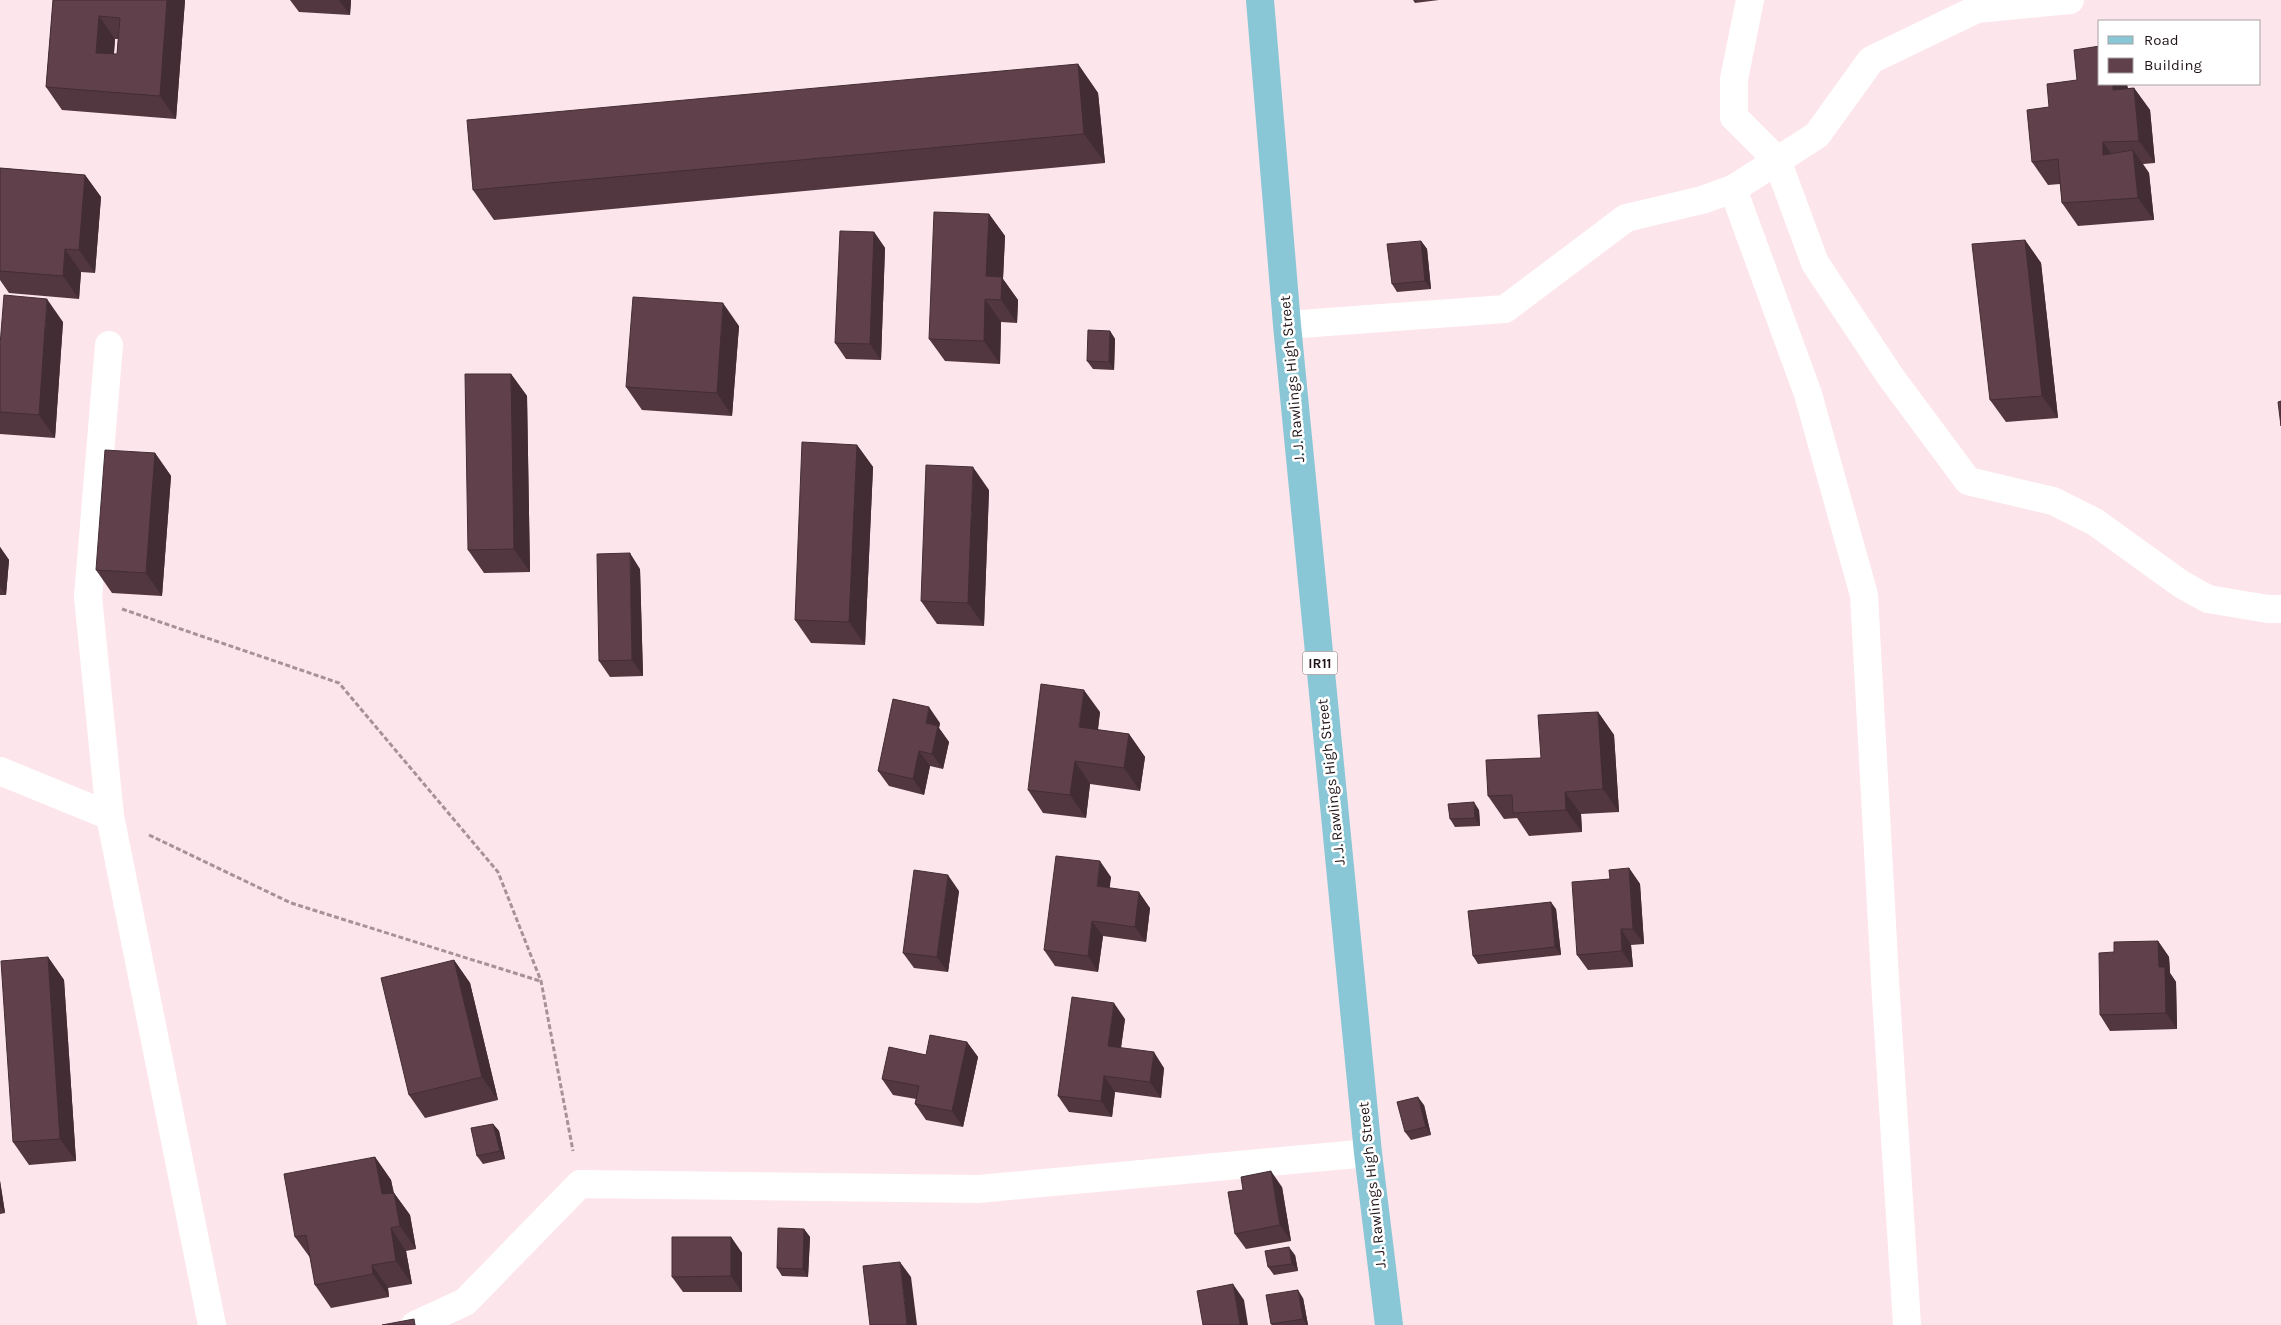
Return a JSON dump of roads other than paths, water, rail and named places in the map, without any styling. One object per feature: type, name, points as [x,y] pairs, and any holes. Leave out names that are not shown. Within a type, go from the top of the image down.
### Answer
[{"type":"main road","name":"J. J. Rawlings High Street","points":[[1260,0],[1287,325],[1368,1153],[1389,1325]]},
{"type":"street","points":[[1750,0],[1734,78],[1734,117],[1777,160],[1815,263],[1890,376],[1968,481],[2053,501],[2087,518],[2180,584],[2208,599],[2268,609],[2281,609]]},
{"type":"street","points":[[1287,325],[1505,309],[1626,218],[1702,200],[1733,189],[1817,135],[1871,60],[1977,10],[2070,0]]},
{"type":"street","points":[[1733,189],[1808,394],[1864,595],[1886,997],[1907,1325]]},
{"type":"street","points":[[109,345],[88,597],[110,816],[212,1325]]},
{"type":"street","points":[[0,771],[110,816]]},
{"type":"street","points":[[415,1325],[465,1302],[580,1184],[978,1189],[1368,1153]]}]
